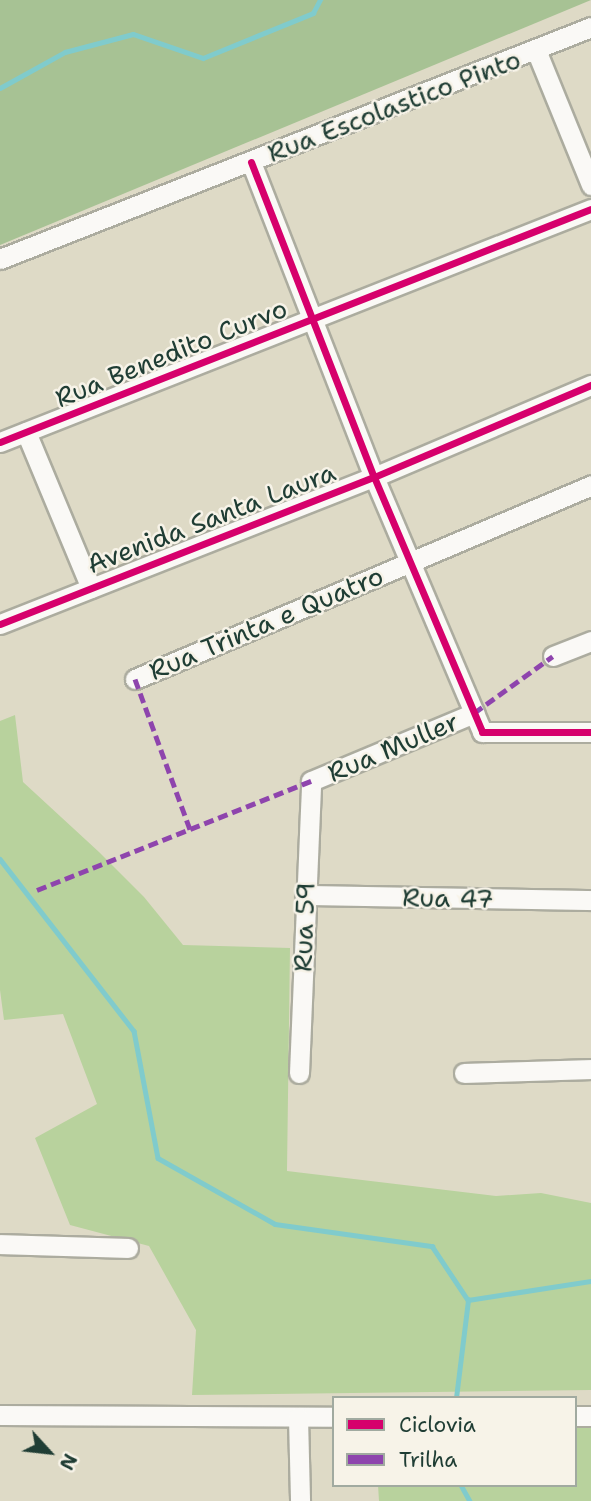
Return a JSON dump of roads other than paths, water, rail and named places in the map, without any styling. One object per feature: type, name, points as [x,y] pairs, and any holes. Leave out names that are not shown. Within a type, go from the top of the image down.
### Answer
[{"type":"street","name":"Rua Escolastico Pinto","points":[[0,259],[591,27]]},
{"type":"street","points":[[536,50],[591,186]]},
{"type":"street","points":[[251,162],[373,477],[482,732],[591,732]]},
{"type":"street","name":"Rua Benedito Curvo","points":[[0,442],[591,209]]},
{"type":"street","name":"Avenida Santa Laura","points":[[0,624],[373,477],[591,385]]},
{"type":"street","points":[[26,432],[91,588]]},
{"type":"street","name":"Rua Trinta e Quatro","points":[[135,680],[591,485]]},
{"type":"street","points":[[553,656],[591,641]]},
{"type":"street","name":"Rua Muller","points":[[311,781],[474,713]]},
{"type":"street","name":"Rua 59","points":[[299,1073],[311,781]]},
{"type":"street","name":"Rua 47","points":[[305,895],[591,901]]},
{"type":"street","points":[[464,1073],[591,1069]]},
{"type":"street","points":[[0,1244],[128,1248]]},
{"type":"street","points":[[0,1415],[332,1417]]},
{"type":"street","points":[[298,1417],[300,1501]]},
{"type":"waterway","points":[[0,88],[65,52],[133,34],[203,58],[313,13],[320,0]]},
{"type":"waterway","points":[[0,859],[134,1031],[158,1158],[275,1224],[432,1246],[468,1300],[591,1281]]},
{"type":"waterway","points":[[456,1396],[468,1300]]},
{"type":"waterway","points":[[462,1487],[470,1501]]}]
